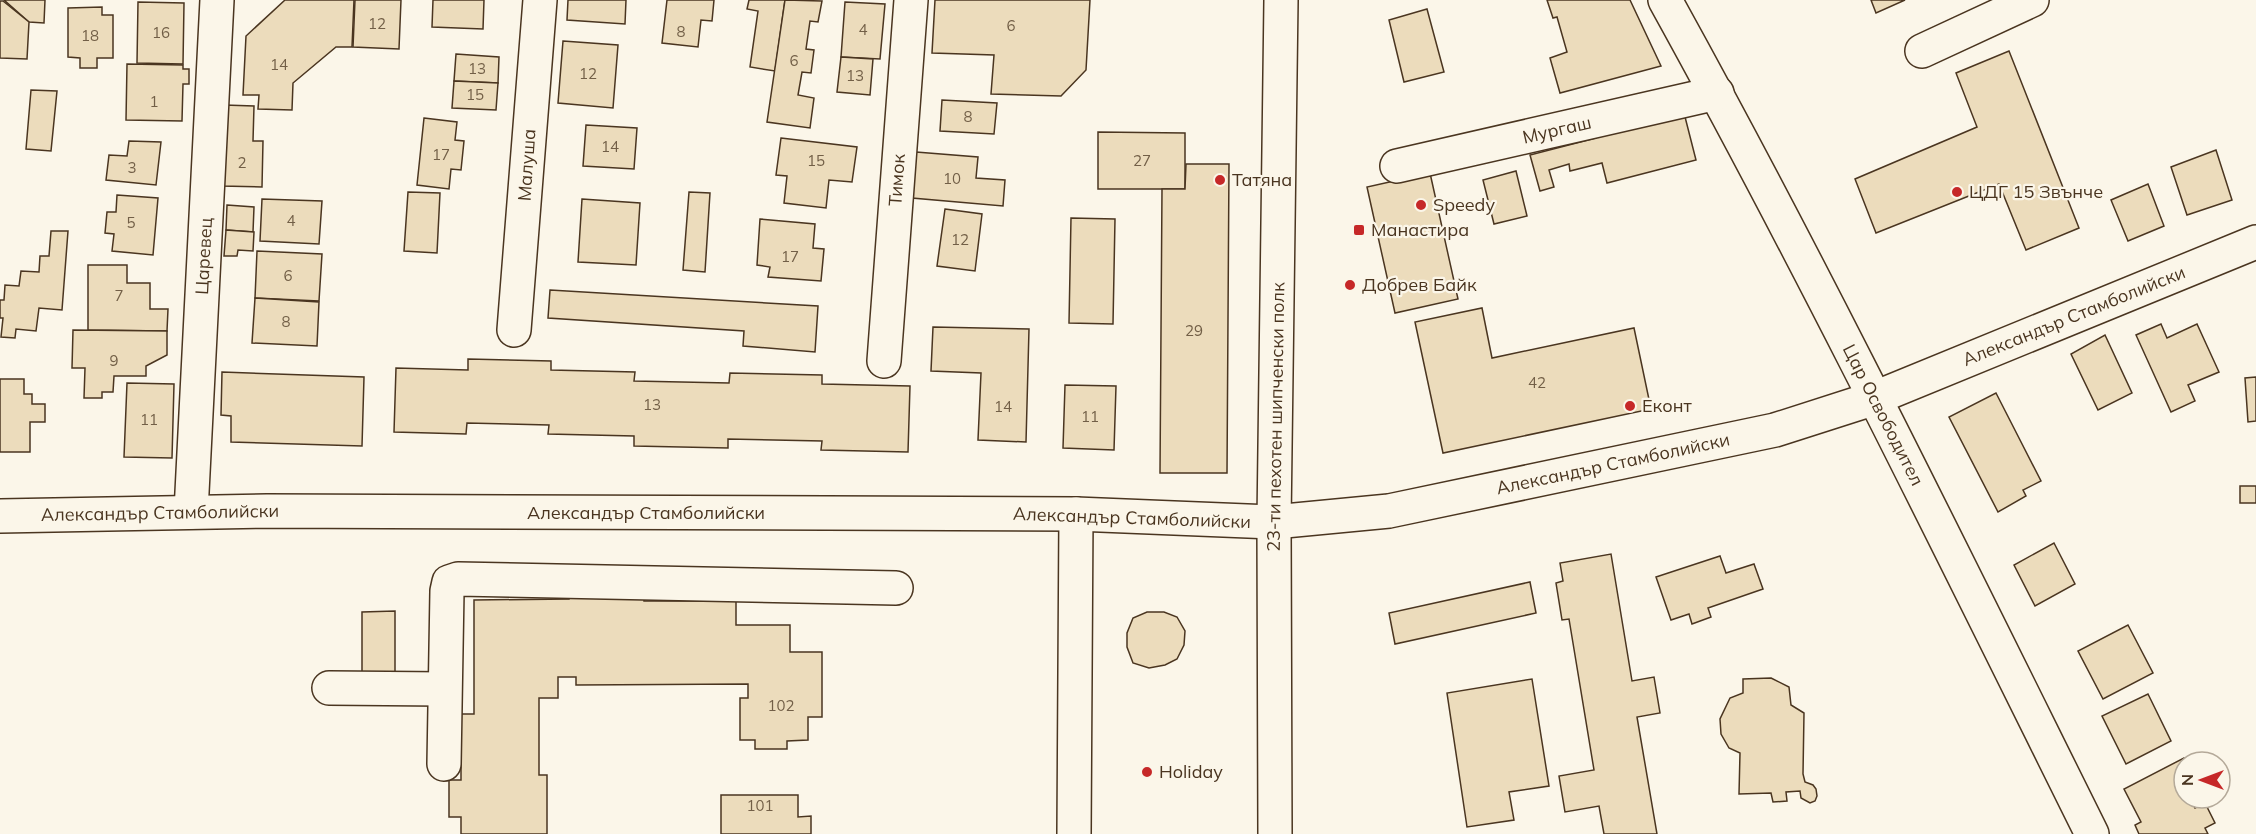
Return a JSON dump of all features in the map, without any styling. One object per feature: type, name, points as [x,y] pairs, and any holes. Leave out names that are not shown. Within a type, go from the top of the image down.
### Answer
[{"type":"street","name":"Царевец","points":[[190,512],[217,0]]},
{"type":"street","name":"Малуша","points":[[514,330],[540,0]]},
{"type":"street","name":"Тимок","points":[[884,361],[911,0]]},
{"type":"street","name":"23-ти пехотен шипченски полк","points":[[1275,834],[1274,522],[1281,0]]},
{"type":"street","name":"Цар Освободител","points":[[1665,0],[1717,93],[1875,398],[2092,834]]},
{"type":"street","points":[[1922,51],[2032,0]]},
{"type":"street","name":"Мургаш","points":[[1397,166],[1717,93]]},
{"type":"street","name":"Александър Стамболийски","points":[[0,516],[190,512],[1076,514],[1274,522],[1389,511],[1775,430],[1875,398],[2256,242]]},
{"type":"street","points":[[1074,834],[1076,514]]},
{"type":"street","points":[[444,764],[444,689],[449,582],[458,579],[896,588]]},
{"type":"street","points":[[329,688],[444,689]]},
{"type":"building","points":[[4,0],[45,0],[44,23],[29,22]]},
{"type":"building","points":[[285,0],[354,0],[352,47],[336,47],[293,83],[292,110],[258,109],[259,95],[243,95],[246,36]]},
{"type":"building","points":[[355,0],[401,0],[399,49],[353,47]]},
{"type":"building","points":[[433,0],[484,0],[483,29],[432,27]]},
{"type":"building","points":[[568,0],[626,0],[625,24],[567,20]]},
{"type":"building","points":[[667,0],[714,0],[712,21],[701,20],[698,47],[662,43]]},
{"type":"building","points":[[749,0],[785,0],[775,71],[750,67],[758,11],[747,9]]},
{"type":"building","points":[[785,0],[822,1],[818,22],[810,21],[806,49],[814,50],[811,73],[802,72],[798,95],[814,98],[810,128],[767,122]]},
{"type":"building","points":[[935,0],[1090,0],[1086,70],[1061,96],[991,94],[994,55],[932,53]]},
{"type":"building","points":[[1547,0],[1630,0],[1661,66],[1560,93],[1550,58],[1567,52],[1557,17],[1553,18]]},
{"type":"building","points":[[1871,0],[1905,0],[1876,13]]},
{"type":"building","points":[[0,1],[29,22],[27,59],[0,58]]},
{"type":"building","points":[[138,2],[184,3],[183,64],[137,63]]},
{"type":"building","points":[[845,2],[885,4],[880,59],[841,57]]},
{"type":"building","points":[[102,7],[102,15],[113,15],[113,58],[97,58],[97,68],[80,68],[80,58],[68,57],[68,8]]},
{"type":"building","points":[[1427,9],[1444,72],[1404,82],[1389,20]]},
{"type":"building","points":[[563,41],[618,45],[613,108],[558,103]]},
{"type":"building","points":[[2009,51],[2079,228],[2026,250],[1999,184],[1876,233],[1855,179],[1977,127],[1956,73]]},
{"type":"building","points":[[456,54],[499,57],[498,83],[454,81]]},
{"type":"building","points":[[841,57],[873,59],[870,95],[837,92]]},
{"type":"building","points":[[127,64],[183,65],[183,69],[189,69],[189,84],[183,84],[182,121],[126,120]]},
{"type":"building","points":[[454,81],[498,83],[496,110],[452,108]]},
{"type":"building","points":[[31,90],[57,91],[51,151],[26,149]]},
{"type":"building","points":[[942,100],[997,103],[994,134],[940,131]]},
{"type":"building","points":[[224,105],[254,106],[253,141],[263,141],[262,187],[221,186]]},
{"type":"building","points":[[1683,109],[1696,160],[1607,183],[1602,163],[1570,171],[1569,164],[1549,170],[1554,187],[1540,191],[1530,155],[1596,138],[1595,132]]},
{"type":"building","points":[[424,118],[457,122],[455,140],[464,141],[461,170],[451,169],[449,189],[417,185]]},
{"type":"building","points":[[586,125],[637,128],[634,169],[583,166]]},
{"type":"building","points":[[1098,132],[1185,133],[1185,189],[1098,189]]},
{"type":"building","points":[[781,138],[857,147],[852,182],[829,180],[826,208],[784,203],[787,176],[776,175]]},
{"type":"building","points":[[129,141],[161,142],[156,185],[106,180],[109,155],[127,156]]},
{"type":"building","points":[[2216,150],[2232,200],[2187,215],[2171,167]]},
{"type":"building","points":[[916,152],[978,157],[976,178],[1005,180],[1003,206],[912,198]]},
{"type":"building","points":[[1186,164],[1229,164],[1227,473],[1160,473],[1162,189],[1185,189]]},
{"type":"building","points":[[1516,171],[1527,216],[1494,224],[1483,180]]},
{"type":"building","points":[[1430,173],[1458,299],[1395,313],[1367,187]]},
{"type":"building","points":[[2148,184],[2164,226],[2128,241],[2111,200]]},
{"type":"building","points":[[408,192],[440,193],[437,253],[404,251]]},
{"type":"building","points":[[689,192],[710,193],[705,272],[683,270]]},
{"type":"building","points":[[117,195],[158,198],[153,255],[112,251],[114,234],[105,233],[107,212],[116,212]]},
{"type":"building","points":[[262,199],[322,201],[319,244],[260,241]]},
{"type":"building","points":[[582,199],[640,203],[636,265],[578,262]]},
{"type":"building","points":[[227,205],[254,207],[253,232],[226,230]]},
{"type":"building","points":[[945,209],[982,214],[975,271],[937,266]]},
{"type":"building","points":[[1071,218],[1115,219],[1113,324],[1069,323]]},
{"type":"building","points":[[760,219],[815,224],[813,248],[824,249],[821,281],[768,277],[770,267],[757,265]]},
{"type":"building","points":[[226,230],[254,232],[253,251],[238,250],[237,256],[224,256]]},
{"type":"building","points":[[51,231],[68,231],[62,310],[39,308],[36,331],[16,329],[15,338],[1,337],[3,318],[0,318],[0,300],[4,300],[5,285],[19,286],[21,271],[39,272],[40,256],[49,256]]},
{"type":"building","points":[[257,251],[322,254],[319,301],[255,298]]},
{"type":"building","points":[[88,265],[127,265],[127,283],[150,283],[150,309],[168,309],[167,331],[88,330]]},
{"type":"building","points":[[550,290],[818,306],[815,352],[743,346],[744,331],[548,318]]},
{"type":"building","points":[[255,298],[319,302],[317,346],[252,343]]},
{"type":"building","points":[[1482,308],[1492,358],[1634,328],[1651,409],[1443,453],[1415,322]]},
{"type":"building","points":[[2161,324],[2167,338],[2197,324],[2219,372],[2188,385],[2195,401],[2171,412],[2136,335]]},
{"type":"building","points":[[933,327],[1029,329],[1026,442],[978,440],[981,373],[931,371]]},
{"type":"building","points":[[73,330],[167,331],[167,355],[146,366],[146,376],[114,376],[113,392],[102,392],[102,398],[84,398],[85,368],[72,368]]},
{"type":"building","points":[[2105,335],[2132,393],[2098,410],[2071,354]]},
{"type":"building","points":[[468,359],[551,361],[551,370],[635,372],[634,381],[729,383],[730,373],[822,375],[822,384],[910,386],[908,452],[821,450],[822,441],[728,439],[728,448],[634,446],[634,436],[548,434],[549,425],[467,423],[466,434],[394,432],[396,368],[468,370]]},
{"type":"building","points":[[222,372],[364,377],[362,446],[231,442],[231,416],[221,415]]},
{"type":"building","points":[[2256,377],[2256,421],[2248,422],[2245,378]]},
{"type":"building","points":[[0,379],[24,379],[24,394],[32,394],[32,404],[45,404],[45,422],[30,422],[30,452],[0,452]]},
{"type":"building","points":[[127,383],[174,384],[172,458],[124,457]]},
{"type":"building","points":[[1065,385],[1116,386],[1114,450],[1063,448]]},
{"type":"building","points":[[1996,393],[2041,481],[2023,490],[2026,496],[1998,512],[1949,417]]},
{"type":"building","points":[[2240,486],[2256,486],[2256,503],[2240,503]]},
{"type":"building","points":[[2054,543],[2075,584],[2035,606],[2014,565]]},
{"type":"building","points":[[1611,554],[1632,681],[1654,677],[1660,713],[1637,717],[1657,834],[1604,834],[1599,806],[1565,812],[1559,776],[1594,770],[1569,619],[1562,620],[1556,583],[1563,581],[1560,563]]},
{"type":"building","points":[[1720,556],[1726,573],[1754,564],[1763,589],[1708,608],[1711,617],[1692,624],[1689,614],[1671,620],[1656,577]]},
{"type":"building","points":[[1530,582],[1536,613],[1395,644],[1389,613]]},
{"type":"building","points":[[569,589],[644,589],[644,601],[736,601],[736,625],[790,625],[790,652],[822,652],[822,717],[808,717],[808,740],[787,741],[787,749],[755,749],[755,740],[740,740],[740,698],[748,698],[748,684],[576,685],[576,677],[558,677],[558,698],[539,698],[539,775],[547,775],[547,834],[461,834],[461,817],[449,817],[449,780],[461,780],[461,745],[449,714],[474,714],[474,600],[569,599]]},
{"type":"building","points":[[395,611],[395,673],[362,673],[362,612]]},
{"type":"building","points":[[1147,612],[1164,612],[1177,617],[1185,631],[1184,645],[1177,659],[1165,665],[1149,668],[1133,663],[1127,647],[1127,633],[1133,618]]},
{"type":"building","points":[[2128,625],[2153,673],[2103,699],[2078,651]]},
{"type":"building","points":[[1771,678],[1789,687],[1791,705],[1804,713],[1803,774],[1805,782],[1816,789],[1817,796],[1815,801],[1810,803],[1801,798],[1800,791],[1786,792],[1787,801],[1773,802],[1771,793],[1739,794],[1740,753],[1729,748],[1721,734],[1720,719],[1730,698],[1743,693],[1743,679]]},
{"type":"building","points":[[1532,679],[1549,786],[1509,792],[1514,820],[1467,827],[1447,693]]},
{"type":"building","points":[[2148,694],[2171,741],[2126,764],[2102,716]]},
{"type":"building","points":[[2172,764],[2172,810],[2208,810],[2215,823],[2205,828],[2208,834],[2139,834],[2135,825],[2141,822],[2124,789]]},
{"type":"building","points":[[721,795],[798,795],[798,817],[811,816],[811,834],[721,834]]},
{"type":"place","name":"Татяна","points":[[1220,180]]},
{"type":"place","name":"ЦДГ 15 Звънче","points":[[1957,192]]},
{"type":"place","name":"Speedy","points":[[1421,205]]},
{"type":"place","name":"Манастира","points":[[1359,230]]},
{"type":"place","name":"Добрев Байк","points":[[1350,285]]},
{"type":"place","name":"Еконт","points":[[1630,406]]},
{"type":"place","name":"Holiday","points":[[1147,772]]}]
